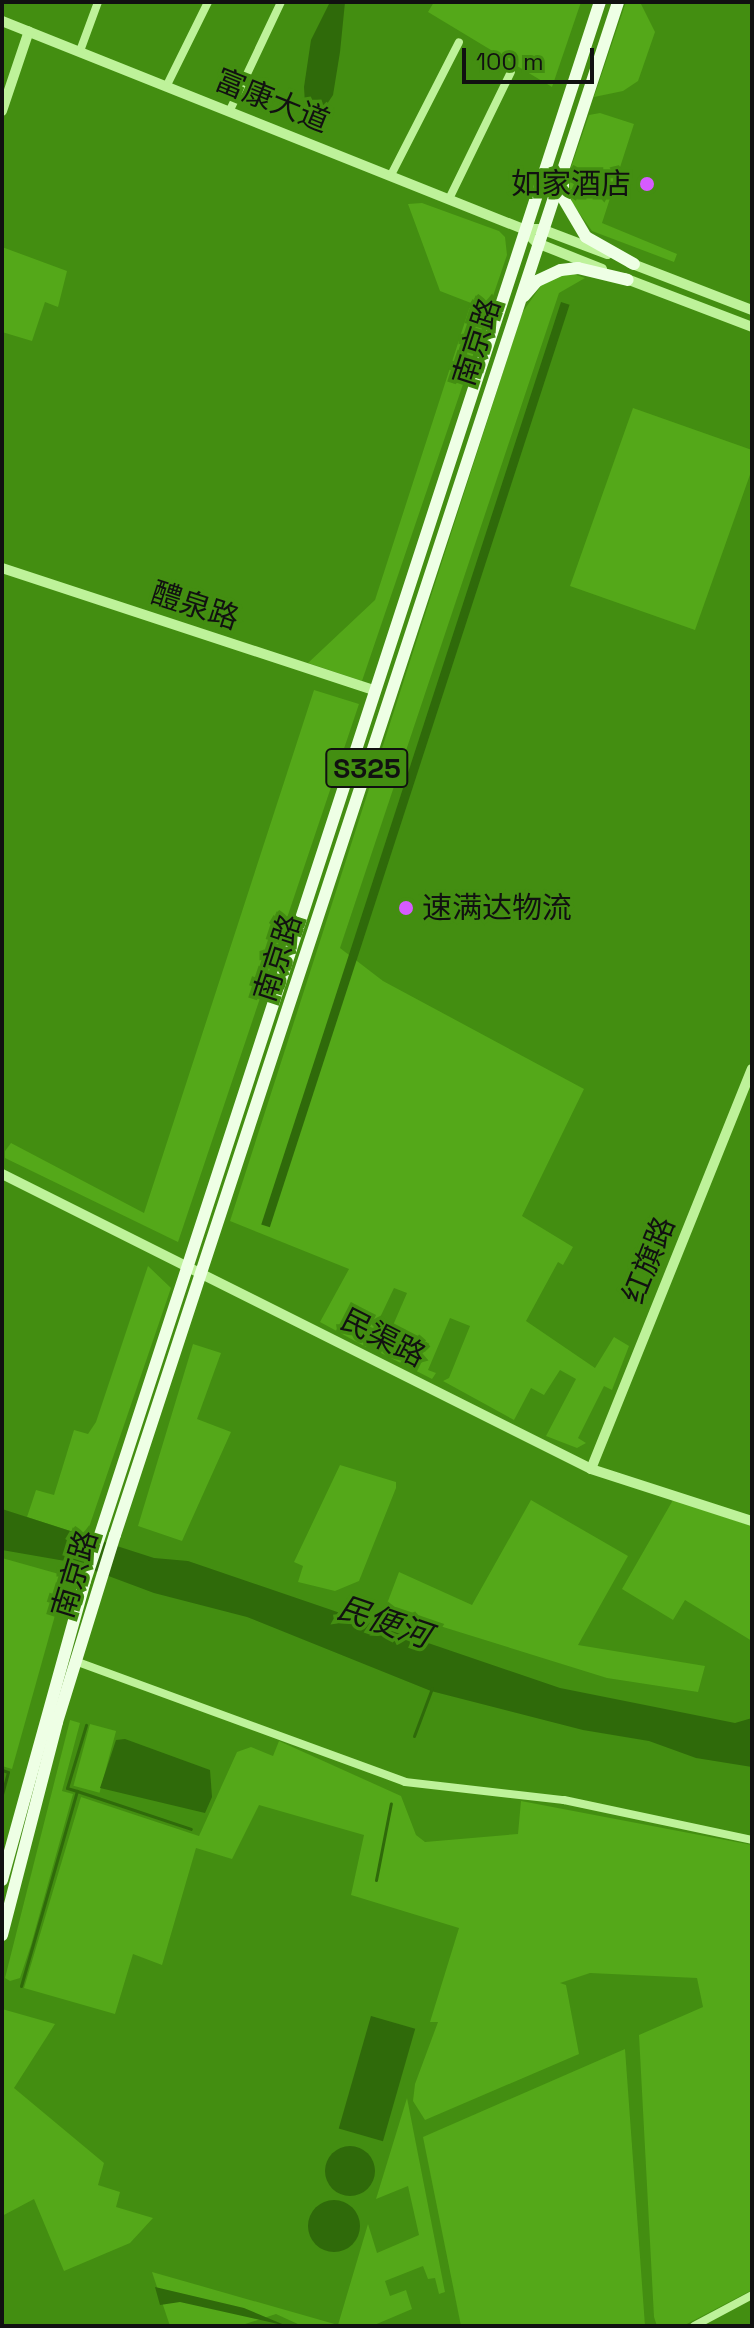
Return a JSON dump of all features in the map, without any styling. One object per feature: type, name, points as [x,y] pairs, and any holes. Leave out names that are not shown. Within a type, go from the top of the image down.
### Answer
[{"type":"main road","name":"南京路","points":[[2,1880],[101,1529],[523,229],[600,2]]},
{"type":"main road","name":"南京路","points":[[2,1935],[75,1661],[99,1585],[203,1274],[541,229],[618,2]]},
{"type":"main road","points":[[566,156],[561,189],[574,221],[586,237],[634,264]]},
{"type":"main road","points":[[509,328],[527,290],[549,273],[578,268],[628,280]]},
{"type":"street","points":[[80,51],[98,2]]},
{"type":"street","points":[[167,85],[208,2]]},
{"type":"street","points":[[230,110],[281,2]]},
{"type":"street","name":"富康大道","points":[[2,21],[523,229],[541,229],[752,310]]},
{"type":"street","points":[[2,111],[29,31]]},
{"type":"street","points":[[391,175],[459,42]]},
{"type":"street","points":[[449,199],[511,72]]},
{"type":"street","name":"富康大道","points":[[523,229],[537,243],[752,327]]},
{"type":"street","name":"醴泉路","points":[[2,568],[374,690]]},
{"type":"street","name":"红旗路","points":[[591,1469],[748,1090],[752,1069]]},
{"type":"street","name":"民渠路","points":[[2,1174],[591,1469],[752,1521]]},
{"type":"street","points":[[75,1661],[293,1737],[383,1777],[564,1800],[752,1840]]},
{"type":"street","points":[[694,2326],[752,2295]]},
{"type":"shaded area","points":[[330,2],[345,2],[340,52],[333,95],[325,107],[316,111],[305,104],[304,87],[311,40]]},
{"type":"shaded area","points":[[434,2],[581,2],[552,87],[428,12]]},
{"type":"shaded area","points":[[626,2],[640,2],[655,32],[638,81],[623,91],[594,97]]},
{"type":"shaded area","points":[[600,113],[634,124],[602,223],[677,254],[674,262],[592,231],[572,203],[568,176],[589,115]]},
{"type":"shaded area","points":[[422,203],[499,231],[505,237],[507,255],[362,681],[308,663],[375,600],[471,303],[440,291],[408,204]]},
{"type":"shaded area","points":[[2,247],[67,271],[58,307],[45,302],[32,341],[2,332]]},
{"type":"shaded area","points":[[574,274],[585,278],[559,293],[340,948],[383,981],[584,1089],[522,1216],[573,1247],[563,1265],[558,1262],[526,1321],[595,1368],[614,1337],[629,1346],[612,1390],[604,1386],[578,1438],[586,1443],[577,1448],[546,1436],[576,1379],[560,1370],[544,1395],[531,1388],[514,1420],[443,1381],[449,1378],[470,1326],[450,1318],[428,1370],[436,1373],[432,1379],[381,1353],[407,1293],[394,1288],[366,1347],[320,1322],[349,1269],[230,1221],[522,313],[547,277]]},
{"type":"shaded area","points":[[561,302],[570,305],[270,1227],[261,1225]]},
{"type":"shaded area","points":[[633,408],[752,450],[752,469],[695,630],[570,586]]},
{"type":"shaded area","points":[[314,690],[359,704],[178,1242],[5,1158],[5,1151],[11,1143],[144,1213]]},
{"type":"shaded area","points":[[148,1266],[171,1288],[86,1536],[27,1517],[36,1490],[54,1495],[74,1430],[88,1434],[96,1422]]},
{"type":"shaded area","points":[[193,1344],[221,1353],[197,1419],[231,1432],[182,1541],[138,1526]]},
{"type":"shaded area","points":[[340,1465],[396,1482],[396,1488],[359,1581],[335,1591],[298,1582],[303,1566],[294,1562]]},
{"type":"shaded area","points":[[531,1500],[628,1556],[578,1645],[705,1666],[698,1692],[607,1678],[385,1609],[399,1572],[472,1605]]},
{"type":"shaded area","points":[[673,1500],[752,1526],[752,1641],[685,1600],[673,1620],[622,1589]]},
{"type":"shaded area","points":[[2,1509],[154,1558],[188,1561],[560,1688],[735,1723],[752,1718],[752,1767],[696,1758],[649,1741],[583,1730],[431,1691],[247,1617],[154,1593],[71,1562],[2,1550]]},
{"type":"shaded area","points":[[2,1558],[66,1576],[12,1769],[2,1766]]},
{"type":"shaded area","points":[[70,1720],[80,1723],[62,1791],[73,1794],[20,1978],[10,1981],[5,1978]]},
{"type":"shaded area","points":[[90,1724],[116,1731],[100,1793],[73,1786]]},
{"type":"shaded area","points":[[125,1739],[210,1770],[212,1797],[205,1813],[100,1788],[116,1740]]},
{"type":"shaded area","points":[[279,1741],[401,1796],[416,1835],[425,1842],[518,1834],[521,1801],[752,1845],[752,2290],[683,2326],[657,2326],[654,2317],[639,2035],[703,2007],[697,1978],[590,1973],[560,1983],[566,1985],[579,2054],[425,2120],[413,2101],[415,2084],[438,2022],[430,2022],[459,1928],[351,1895],[364,1835],[259,1805],[232,1859],[196,1848],[162,1965],[133,1954],[115,2014],[24,1988],[81,1797],[199,1836],[237,1752],[251,1747],[273,1756]]},
{"type":"shaded area","points":[[2,2009],[55,2024],[14,2088],[104,2163],[98,2185],[120,2192],[116,2207],[153,2218],[130,2243],[64,2271],[34,2199],[2,2216]]},
{"type":"shaded area","points":[[371,2016],[415,2029],[383,2141],[339,2128]]},
{"type":"shaded area","points":[[625,2049],[645,2326],[461,2326],[423,2137]]},
{"type":"shaded area","points":[[407,2098],[445,2292],[439,2294],[435,2278],[428,2279],[423,2266],[385,2281],[390,2296],[406,2290],[412,2309],[372,2326],[300,2325],[276,2314],[239,2326],[170,2326],[152,2272],[338,2325],[368,2224],[377,2253],[419,2235],[408,2186],[376,2199]]},
{"type":"shaded area","points":[[350,2146],[367,2154],[375,2171],[367,2188],[350,2196],[333,2188],[325,2171],[333,2154]]},
{"type":"shaded area","points":[[334,2200],[352,2208],[360,2226],[352,2244],[334,2252],[316,2244],[308,2226],[316,2208]]},
{"type":"shaded area","points":[[155,2287],[244,2308],[287,2326],[180,2302],[160,2305]]},
{"type":"waterway","points":[[414,1736],[432,1688]]},
{"type":"waterway","points":[[21,1986],[77,1791],[67,1788],[86,1725]]},
{"type":"waterway","points":[[2,1770],[8,1772],[2,1794]]},
{"type":"waterway","points":[[77,1791],[191,1829]]},
{"type":"waterway","points":[[376,1880],[391,1803]]},
{"type":"place","name":"如家酒店","points":[[647,184]]},
{"type":"place","name":"速满达物流","points":[[406,908]]},
{"type":"water label","name":"民便河","points":[[384,1622]]}]
